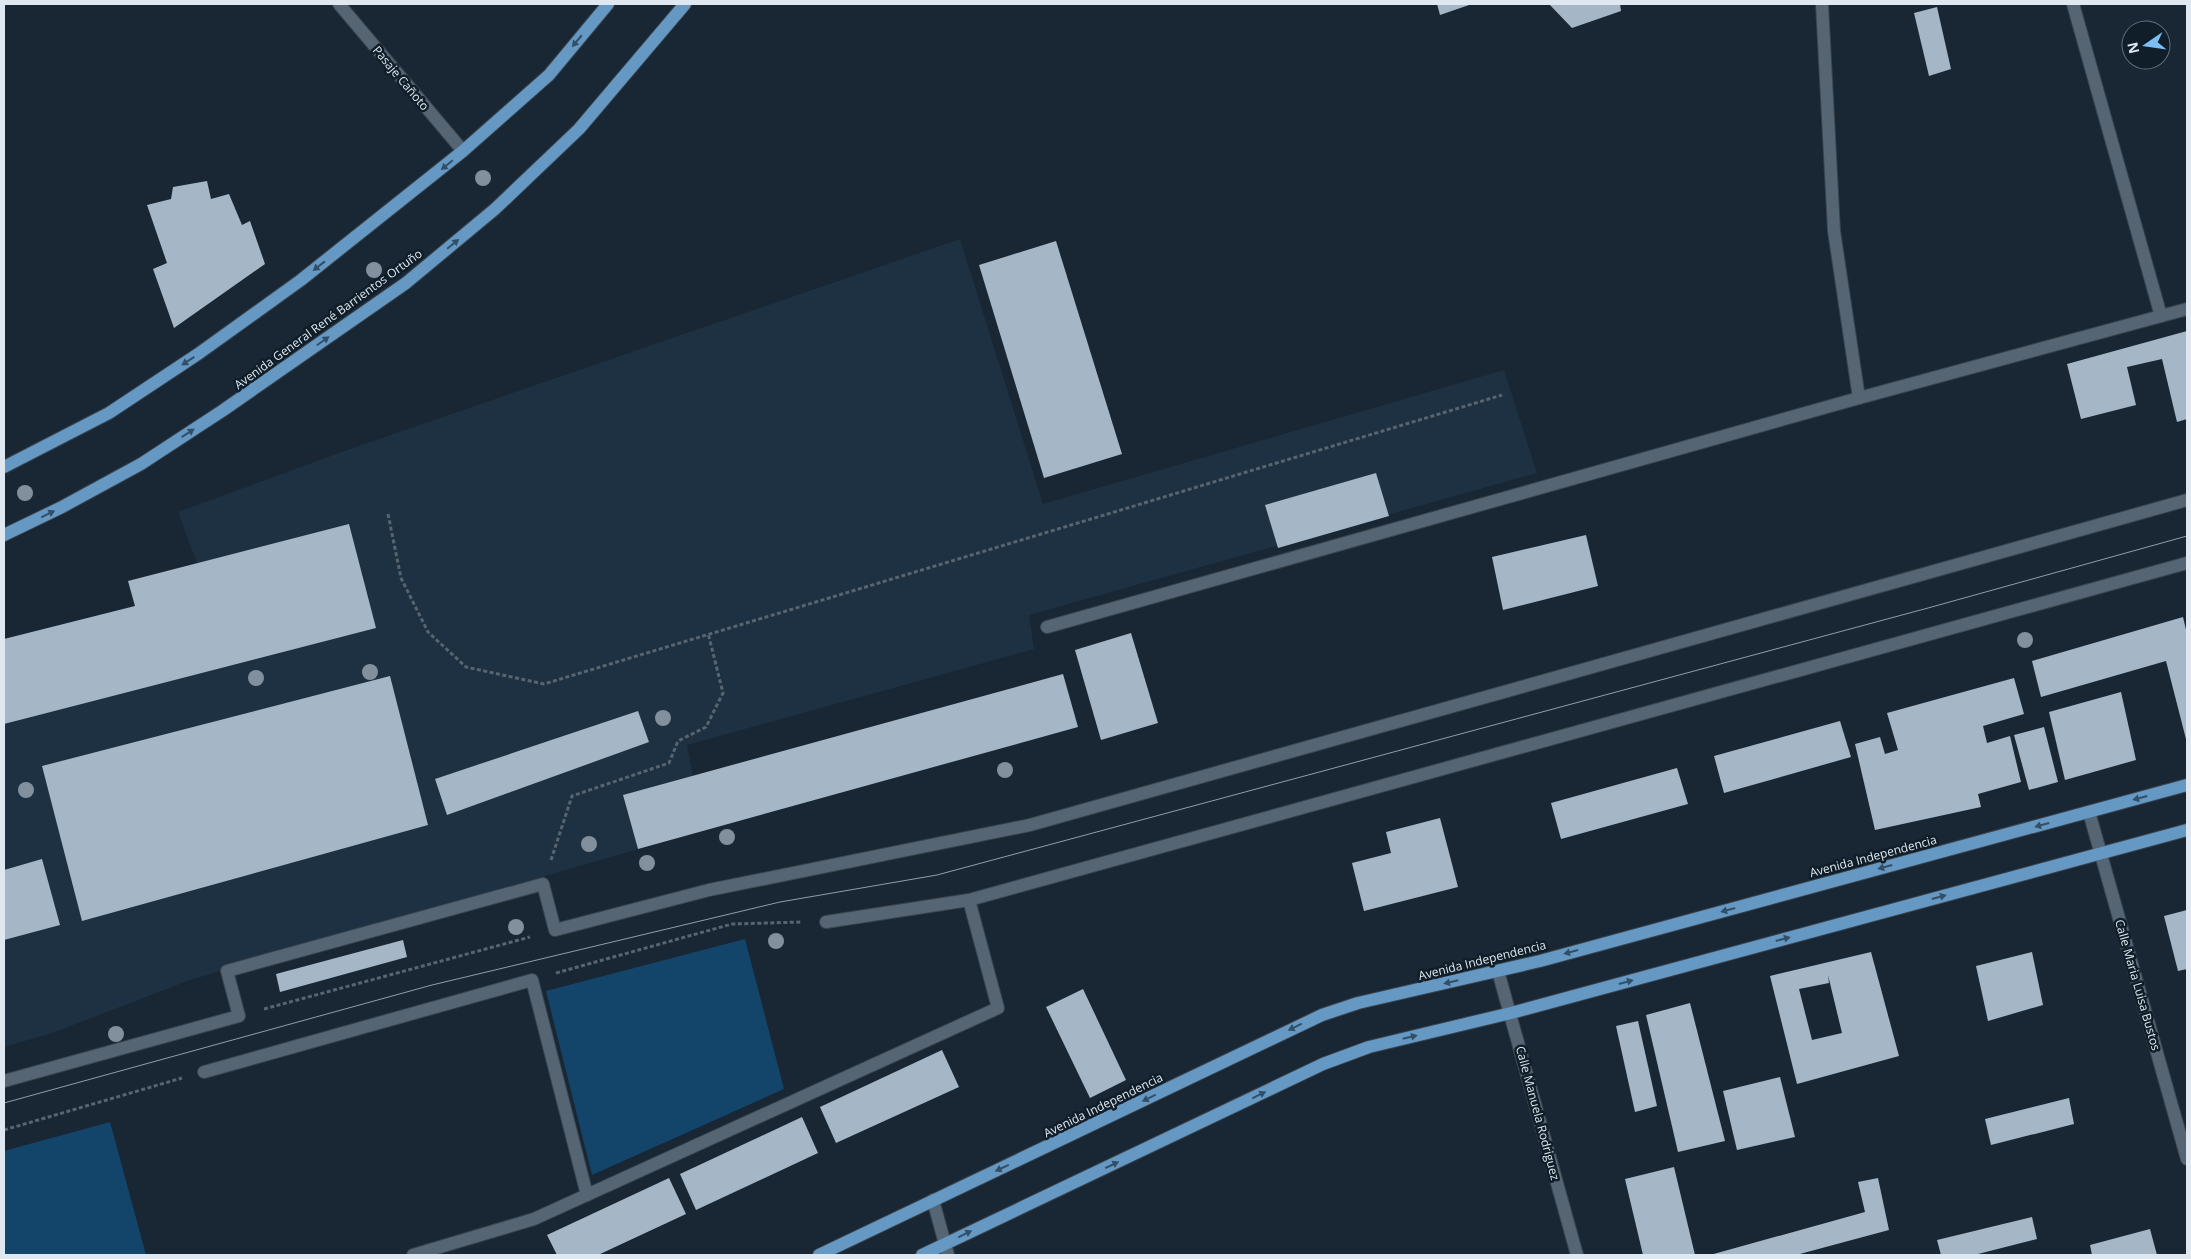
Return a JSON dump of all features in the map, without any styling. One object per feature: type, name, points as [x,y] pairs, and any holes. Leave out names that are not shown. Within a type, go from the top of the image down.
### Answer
[{"type":"main road","points":[[4,468],[109,413],[198,354],[309,274],[464,151],[549,74],[608,4]]},
{"type":"main road","name":"Avenida General René Barrientos Ortuño","points":[[4,535],[141,464],[406,283],[496,210],[579,129],[685,4]]},
{"type":"main road","name":"Avenida Independencia","points":[[819,1255],[1322,1015],[1358,1003],[1498,972],[2187,785]]},
{"type":"main road","points":[[922,1255],[947,1250],[1323,1064],[1369,1047],[1511,1013],[2187,830]]},
{"type":"street","name":"Pasaje Cañoto","points":[[339,4],[464,151]]},
{"type":"street","points":[[1822,4],[1834,231],[1859,398]]},
{"type":"street","points":[[2073,4],[2161,316]]},
{"type":"street","points":[[1047,626],[1859,398],[2187,309]]},
{"type":"street","points":[[4,1081],[239,1016],[226,972],[543,884],[555,930],[709,890],[1030,825],[2187,500]]},
{"type":"street","points":[[826,922],[969,900],[2187,563]]},
{"type":"street","name":"Calle Maria Luisa Bustos","points":[[2089,812],[2187,1159]]},
{"type":"street","points":[[413,1255],[534,1219],[998,1008],[969,900]]},
{"type":"street","name":"Calle Manuela Rodriguez","points":[[1498,972],[1577,1255]]},
{"type":"street","points":[[204,1072],[532,980],[587,1195]]},
{"type":"street","points":[[933,1200],[947,1250]]},
{"type":"path","points":[[388,514],[401,578],[428,632],[466,667],[544,684],[1502,395]]},
{"type":"path","points":[[543,884],[572,796],[669,763],[678,741],[706,727],[723,693],[708,634]]},
{"type":"path","points":[[532,980],[732,924],[826,922]]},
{"type":"path","points":[[239,1016],[555,930]]},
{"type":"path","points":[[4,1130],[204,1072]]},
{"type":"shaded area","points":[[960,239],[1043,504],[1504,370],[1537,473],[1029,615],[1034,649],[687,745],[693,776],[623,796],[638,849],[190,980],[55,1032],[4,1047],[4,639],[134,606],[128,581],[197,563],[178,512],[350,449]]},
{"type":"shaded area","points":[[745,939],[784,1089],[592,1175],[546,991]]},
{"type":"shaded area","points":[[110,1122],[146,1255],[4,1255],[4,1151]]},
{"type":"building","points":[[1437,4],[1472,4],[1440,15]]},
{"type":"building","points":[[1549,4],[1620,4],[1621,11],[1572,28]]},
{"type":"building","points":[[1937,7],[1951,69],[1929,76],[1914,13]]},
{"type":"building","points":[[207,181],[211,199],[229,194],[242,225],[250,221],[265,264],[174,328],[153,269],[167,263],[147,205],[171,199],[173,187]]},
{"type":"building","points":[[1056,241],[1122,454],[1044,478],[979,265]]},
{"type":"building","points":[[2187,331],[2187,419],[2177,422],[2162,359],[2127,367],[2136,405],[2081,419],[2067,364]]},
{"type":"building","points":[[1376,473],[1389,516],[1278,548],[1265,505]]},
{"type":"building","points":[[349,524],[376,628],[4,724],[4,639],[135,606],[128,581]]},
{"type":"building","points":[[1586,535],[1598,586],[1503,610],[1492,557]]},
{"type":"building","points":[[2183,617],[2187,634],[2187,743],[2166,661],[2041,697],[2032,661]]},
{"type":"building","points":[[1131,633],[1158,723],[1101,740],[1075,650]]},
{"type":"building","points":[[1063,674],[1078,727],[638,849],[623,795]]},
{"type":"building","points":[[390,676],[428,825],[82,921],[42,766]]},
{"type":"building","points":[[2014,678],[2024,714],[1983,726],[1987,743],[2010,736],[2021,782],[1978,794],[1981,807],[1875,830],[1855,744],[1880,737],[1885,754],[1898,750],[1887,713]]},
{"type":"building","points":[[2121,692],[2136,760],[2065,780],[2049,712]]},
{"type":"building","points":[[638,711],[649,742],[447,815],[435,779]]},
{"type":"building","points":[[1840,721],[1851,757],[1724,793],[1714,756]]},
{"type":"building","points":[[2044,727],[2058,782],[2029,790],[2014,735]]},
{"type":"building","points":[[1677,768],[1688,804],[1561,839],[1551,803]]},
{"type":"building","points":[[1440,818],[1458,887],[1364,911],[1352,863],[1391,853],[1386,832]]},
{"type":"building","points":[[42,859],[60,925],[4,940],[4,870]]},
{"type":"building","points":[[2187,910],[2187,969],[2178,971],[2164,916]]},
{"type":"building","points":[[403,940],[407,957],[280,992],[276,974]]},
{"type":"building","points":[[1871,952],[1899,1056],[1797,1084],[1770,976]],"holes":[[[1828,975],[1842,1033],[1812,1040],[1799,989],[1829,983]]]},
{"type":"building","points":[[2032,952],[2043,1005],[1988,1021],[1976,966]]},
{"type":"building","points":[[1083,989],[1126,1080],[1090,1098],[1046,1007]]},
{"type":"building","points":[[1690,1003],[1725,1141],[1678,1152],[1646,1015]]},
{"type":"building","points":[[1638,1021],[1657,1106],[1635,1112],[1616,1026]]},
{"type":"building","points":[[942,1050],[959,1087],[836,1143],[820,1107]]},
{"type":"building","points":[[1780,1077],[1795,1137],[1737,1150],[1723,1091]]},
{"type":"building","points":[[2069,1098],[2074,1124],[1991,1145],[1985,1119]]},
{"type":"building","points":[[802,1117],[818,1153],[696,1210],[680,1174]]},
{"type":"building","points":[[1674,1167],[1695,1255],[1643,1255],[1625,1179]]},
{"type":"building","points":[[669,1178],[686,1214],[598,1255],[557,1255],[547,1235]]},
{"type":"building","points":[[1878,1178],[1889,1230],[1796,1255],[1710,1255],[1865,1212],[1858,1182]]},
{"type":"building","points":[[2032,1217],[2037,1239],[1974,1255],[1941,1255],[1937,1240]]},
{"type":"building","points":[[2150,1229],[2157,1255],[2092,1255],[2090,1245]]},
{"type":"tram line","points":[[4,1103],[432,985],[780,902],[937,875],[1928,608],[2187,536]]}]
